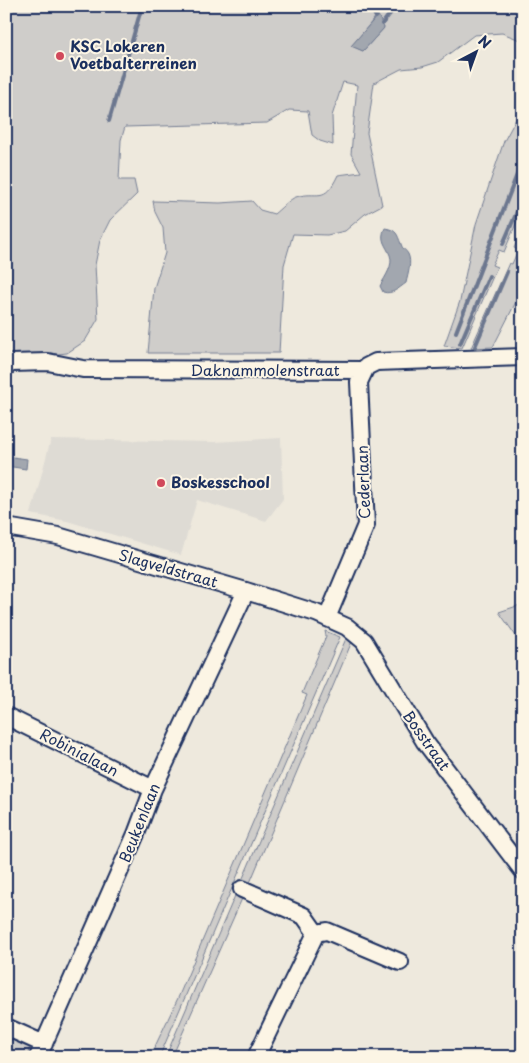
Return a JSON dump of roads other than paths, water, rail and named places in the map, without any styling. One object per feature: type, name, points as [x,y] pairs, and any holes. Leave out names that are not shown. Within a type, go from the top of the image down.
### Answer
[{"type":"street","name":"Daknammolenstraat","points":[[6,366],[11,364],[48,362],[92,369],[363,370],[376,362],[523,357]]},
{"type":"street","name":"Cederlaan","points":[[327,618],[366,525],[359,382],[363,370]]},
{"type":"street","name":"Slagveldstraat","points":[[6,527],[58,536],[246,591],[327,618]]},
{"type":"street","name":"Beukenlaan","points":[[41,1051],[136,834],[153,789],[246,591]]},
{"type":"street","name":"Bosstraat","points":[[327,618],[347,627],[364,641],[425,742],[523,871]]},
{"type":"street","name":"Robinialaan","points":[[6,716],[153,789]]},
{"type":"street","points":[[242,889],[306,917],[316,933]]},
{"type":"street","points":[[316,933],[327,931],[400,962]]},
{"type":"street","points":[[256,1057],[316,933]]},
{"type":"street","points":[[6,1026],[41,1051]]},
{"type":"waterway","points":[[109,121],[142,6]]},
{"type":"waterway","points":[[370,6],[376,17]]},
{"type":"waterway","points":[[382,24],[396,6]]},
{"type":"waterway","points":[[456,332],[523,159]]},
{"type":"waterway","points":[[503,244],[523,198]]},
{"type":"waterway","points":[[520,240],[523,234]]},
{"type":"waterway","points":[[474,349],[507,272]]},
{"type":"waterway","points":[[460,344],[489,276]]},
{"type":"place","name":"KSC Lokeren Voetbalterreinen","points":[[60,56]]},
{"type":"place","name":"Boskesschool","points":[[161,483]]}]
